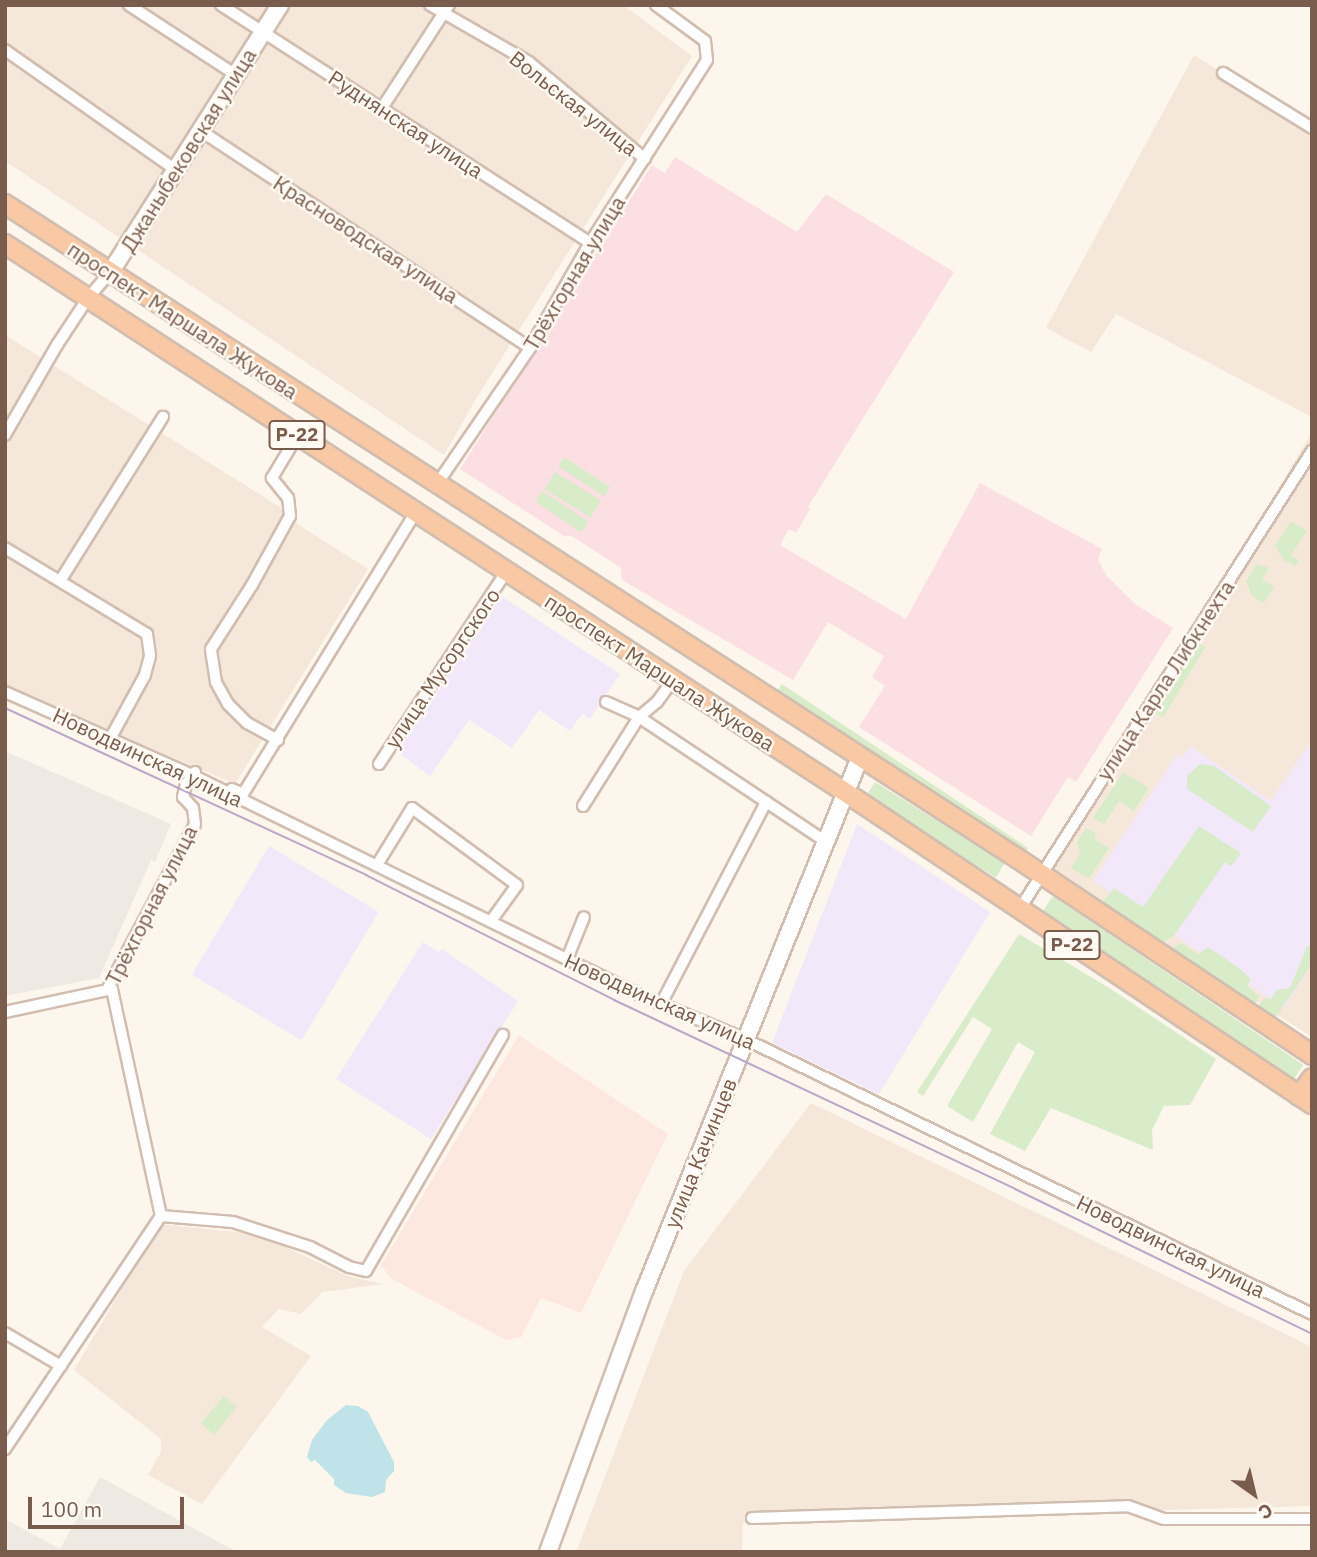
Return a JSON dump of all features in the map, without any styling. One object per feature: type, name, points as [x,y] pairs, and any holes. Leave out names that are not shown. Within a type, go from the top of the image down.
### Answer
[{"type":"highway","name":"проспект Маршала Жукова","points":[[5,204],[860,757],[1312,1055]]},
{"type":"highway","name":"проспект Маршала Жукова","points":[[5,244],[845,792],[1306,1100]]},
{"type":"highway","points":[[1306,1100],[1312,1078]]},
{"type":"main road","name":"Джаныбековская улица","points":[[110,273],[280,5]]},
{"type":"main road","name":"улица Качинцев","points":[[548,1552],[645,1289],[860,757]]},
{"type":"street","points":[[129,5],[236,75]]},
{"type":"street","name":"Руднянская улица","points":[[221,5],[590,243]]},
{"type":"street","name":"Вольская улица","points":[[430,5],[446,9],[528,62],[645,159]]},
{"type":"street","name":"Трёхгорная улица","points":[[437,484],[530,348],[590,243],[707,60],[705,41],[656,5]]},
{"type":"street","points":[[382,108],[446,9]]},
{"type":"street","points":[[5,50],[176,170]]},
{"type":"street","points":[[1223,73],[1312,128]]},
{"type":"street","name":"Красноводская улица","points":[[201,131],[530,348]]},
{"type":"street","name":"Джаныбековская улица","points":[[5,435],[88,298],[110,273]]},
{"type":"street","points":[[60,581],[163,417]]},
{"type":"street","points":[[278,740],[247,723],[228,704],[215,681],[211,649],[252,585],[290,516],[288,498],[272,478],[297,436]]},
{"type":"street","name":"улица Карла Либкнехта","points":[[1019,910],[1312,451]]},
{"type":"street","points":[[192,775],[194,771],[243,794],[415,513]]},
{"type":"street","points":[[5,548],[147,634],[150,656],[145,675],[111,737]]},
{"type":"street","name":"улица Мусоргского","points":[[379,764],[506,572]]},
{"type":"street","points":[[583,806],[639,716],[657,702],[673,680]]},
{"type":"street","name":"Новодвинская улица","points":[[5,692],[192,775],[567,959],[661,1004],[747,1040],[1312,1314]]},
{"type":"street","points":[[606,702],[639,716],[825,841]]},
{"type":"street","name":"Трёхгорная улица","points":[[5,1012],[112,989],[109,986],[195,824],[193,808],[183,797],[192,775]]},
{"type":"street","points":[[661,1004],[766,802]]},
{"type":"street","points":[[377,865],[412,808],[517,885],[491,921]]},
{"type":"street","points":[[567,959],[584,916]]},
{"type":"street","points":[[5,1450],[161,1216],[112,989]]},
{"type":"street","points":[[161,1216],[233,1222],[310,1247],[349,1267],[366,1270],[503,1035]]},
{"type":"street","points":[[5,1333],[61,1366]]},
{"type":"street","points":[[752,1518],[1128,1506],[1164,1520],[1312,1519]]},
{"type":"shaded area","points":[[5,5],[623,5],[692,56],[477,397],[444,455],[5,161]]},
{"type":"shaded area","points":[[1194,55],[1312,131],[1312,417],[1116,314],[1091,352],[1046,328]]},
{"type":"shaded area","points":[[675,157],[797,232],[826,194],[954,272],[808,507],[810,509],[796,533],[789,529],[780,545],[906,619],[980,483],[1102,549],[1098,559],[1106,575],[1135,604],[1173,628],[1076,782],[1068,777],[1031,836],[859,727],[885,686],[872,677],[884,656],[828,622],[793,680],[622,580],[621,568],[572,536],[564,536],[460,469],[652,165],[665,173]]},
{"type":"shaded area","points":[[5,335],[280,507],[291,520],[368,569],[235,784],[5,685]]},
{"type":"shaded area","points":[[1312,432],[1312,1037],[1048,871],[1126,748]]},
{"type":"shaded area","points":[[501,596],[620,674],[590,719],[582,714],[570,731],[539,710],[512,748],[469,720],[430,776],[396,751]]},
{"type":"shaded area","points":[[1312,740],[1312,964],[1284,1008],[1093,881],[1177,755],[1182,758],[1190,746],[1271,801]]},
{"type":"shaded area","points":[[5,751],[171,824],[155,862],[151,860],[99,978],[5,996]]},
{"type":"shaded area","points":[[857,824],[990,912],[879,1094],[772,1043]]},
{"type":"shaded area","points":[[269,846],[379,912],[301,1040],[192,975]]},
{"type":"shaded area","points":[[423,942],[439,952],[442,949],[518,1001],[431,1139],[336,1079]]},
{"type":"shaded area","points":[[519,1035],[668,1134],[581,1313],[541,1298],[521,1337],[506,1340],[390,1278],[381,1265]]},
{"type":"shaded area","points":[[811,1103],[1312,1347],[1312,1506],[743,1522],[742,1552],[576,1552],[684,1271]]},
{"type":"shaded area","points":[[160,1224],[257,1234],[348,1276],[383,1284],[323,1292],[301,1314],[279,1309],[262,1327],[311,1356],[202,1504],[148,1475],[161,1452],[161,1439],[74,1370]]},
{"type":"shaded area","points":[[100,1477],[237,1552],[5,1552],[5,1519],[60,1549]]},
{"type":"green space","points":[[564,457],[610,487],[604,496],[558,466]]},
{"type":"green space","points":[[555,472],[601,501],[590,518],[544,489]]},
{"type":"green space","points":[[543,491],[589,522],[581,533],[536,502]]},
{"type":"green space","points":[[1291,521],[1307,531],[1291,555],[1299,561],[1295,566],[1288,561],[1286,564],[1275,546]]},
{"type":"green space","points":[[1257,564],[1269,568],[1262,579],[1274,587],[1264,603],[1252,596],[1246,581]]},
{"type":"green space","points":[[1195,641],[1205,647],[1163,717],[1153,711]]},
{"type":"green space","points":[[782,684],[1028,848],[1024,855],[775,694]]},
{"type":"green space","points":[[1200,764],[1214,766],[1271,806],[1253,832],[1187,789],[1187,776]]},
{"type":"green space","points":[[1123,772],[1149,788],[1134,811],[1119,801],[1104,824],[1093,818]]},
{"type":"green space","points":[[875,782],[1005,863],[996,877],[866,796]]},
{"type":"green space","points":[[1199,826],[1241,853],[1231,866],[1225,862],[1174,936],[1159,944],[1101,904],[1114,888],[1143,907]]},
{"type":"green space","points":[[1086,828],[1097,834],[1094,839],[1109,848],[1089,879],[1071,868],[1080,854],[1077,842]]},
{"type":"green space","points":[[1053,896],[1303,1065],[1293,1081],[1042,912]]},
{"type":"green space","points":[[1019,934],[1111,989],[1216,1059],[1190,1105],[1164,1106],[1152,1130],[1153,1150],[1051,1108],[1025,1151],[990,1134],[1035,1052],[1018,1042],[973,1122],[947,1106],[992,1029],[973,1017],[923,1096],[917,1092]]},
{"type":"green space","points":[[1181,943],[1198,954],[1208,947],[1239,968],[1251,979],[1247,986],[1259,996],[1254,1006],[1170,950]]},
{"type":"green space","points":[[1307,946],[1312,946],[1312,964],[1276,1017],[1258,1006],[1265,998],[1271,999],[1277,990],[1290,988]]},
{"type":"green space","points":[[224,1396],[237,1407],[214,1435],[201,1424]]},
{"type":"water","points":[[346,1405],[358,1406],[368,1412],[394,1462],[394,1471],[386,1480],[385,1492],[372,1497],[346,1493],[334,1485],[334,1479],[315,1460],[311,1462],[307,1457],[312,1440],[327,1420]]},
{"type":"tram line","points":[[5,708],[366,875],[614,1000],[1015,1189],[1312,1334]]}]
